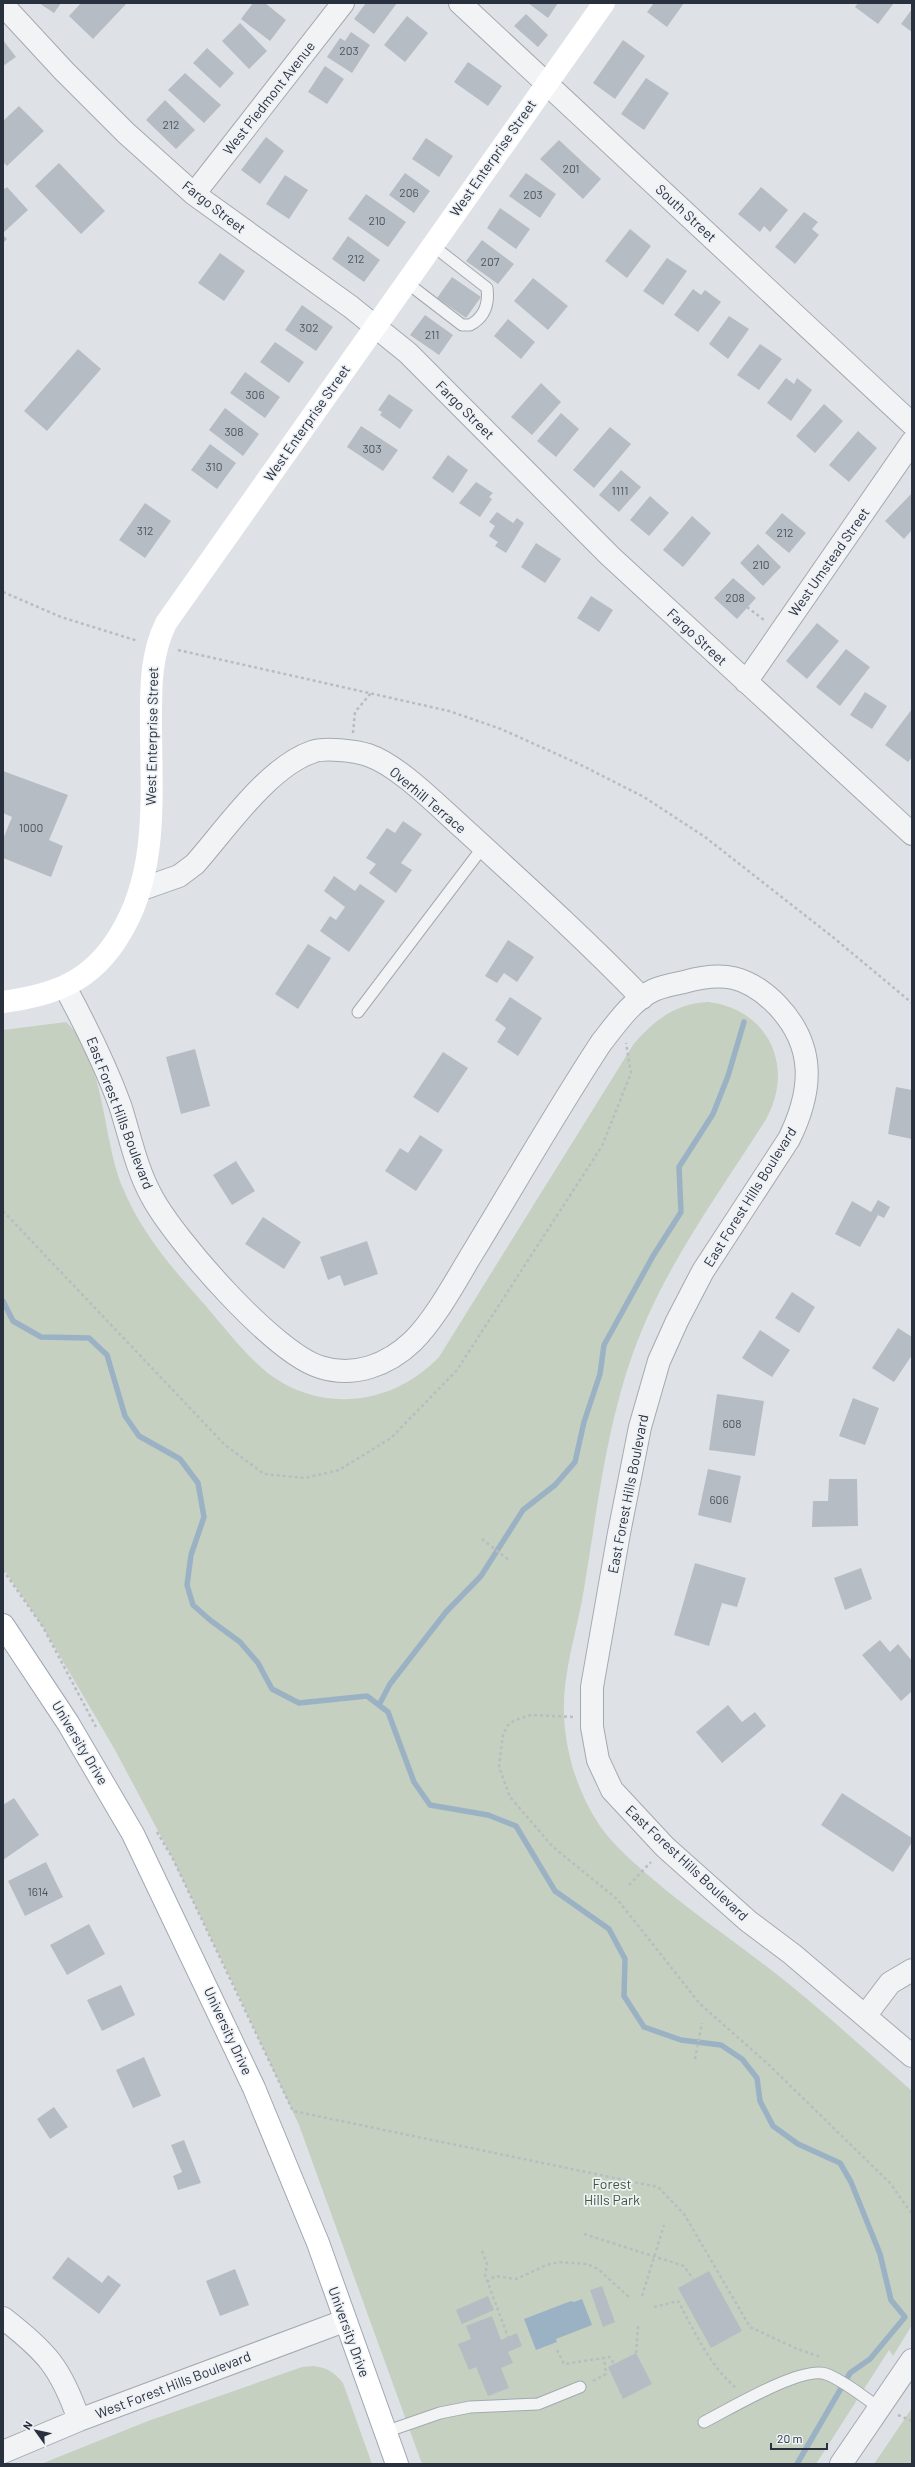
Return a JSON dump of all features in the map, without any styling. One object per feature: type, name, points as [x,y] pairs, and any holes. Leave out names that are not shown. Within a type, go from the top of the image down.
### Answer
[{"type":"street","name":"West Piedmont Avenue","points":[[194,194],[343,3]]},
{"type":"street","name":"South Street","points":[[460,3],[912,428]]},
{"type":"street","name":"West Enterprise Street","points":[[142,889],[147,868],[150,832],[152,672],[161,634],[173,611],[604,3]]},
{"type":"street","name":"Fargo Street","points":[[3,5],[64,71],[126,133],[194,194],[376,326],[408,353],[610,556],[912,834]]},
{"type":"street","name":"West Umstead Street","points":[[746,682],[912,428]]},
{"type":"street","name":"Overhill Terrace","points":[[142,889],[180,876],[195,864],[279,769],[313,751],[330,750],[368,755],[394,769],[432,800],[484,847],[642,998]]},
{"type":"street","points":[[3,1002],[45,995],[65,987],[91,970],[116,942],[125,928],[142,889]]},
{"type":"street","name":"East Forest Hills Boulevard","points":[[65,987],[93,1038],[108,1072],[143,1178],[152,1198],[172,1228],[224,1289],[277,1340],[306,1362],[337,1371],[352,1371],[384,1362],[415,1339],[446,1296],[583,1070],[601,1043],[626,1013],[642,998],[654,990],[717,975],[734,977],[751,984],[768,997],[794,1026],[805,1053],[805,1090],[799,1117],[789,1139],[703,1271],[677,1321],[659,1361],[640,1427],[619,1533],[592,1687],[592,1719],[598,1760],[612,1790],[665,1847],[748,1922],[792,1954],[912,2056]]},
{"type":"street","name":"University Drive","points":[[3,1625],[35,1671],[93,1763],[133,1834],[185,1941],[263,2109],[318,2243],[344,2321],[397,2464]]},
{"type":"street","points":[[865,2016],[890,1983],[912,1970]]},
{"type":"street","points":[[3,2318],[26,2336],[54,2364],[64,2380],[79,2420]]},
{"type":"street","name":"West Forest Hills Boulevard","points":[[3,2452],[79,2420],[344,2321]]},
{"type":"street","points":[[840,2464],[912,2360]]},
{"type":"lane","points":[[406,282],[462,325],[475,322],[483,314],[488,297],[487,288],[432,245]]},
{"type":"lane","points":[[358,1012],[484,847]]},
{"type":"lane","points":[[704,2422],[796,2376],[812,2372],[826,2374],[880,2408]]},
{"type":"lane","points":[[385,2432],[440,2413],[470,2407],[538,2404],[580,2387]]},
{"type":"path","points":[[3,592],[85,626],[140,642]]},
{"type":"path","points":[[173,649],[449,711],[501,729],[644,797],[705,837],[834,938],[912,1003]]},
{"type":"path","points":[[330,750],[353,734],[355,712],[371,693]]},
{"type":"path","points":[[3,1211],[225,1445],[264,1474],[306,1478],[338,1470],[391,1438],[457,1370],[602,1146],[631,1073],[625,1039],[626,1013]]},
{"type":"path","points":[[482,1539],[510,1561]]},
{"type":"path","points":[[3,1570],[43,1627],[99,1732]]},
{"type":"path","points":[[592,1719],[531,1714],[508,1725],[503,1734],[499,1767],[510,1797],[554,1847],[617,1899],[700,2004],[768,2064],[890,2183],[912,2214]]},
{"type":"path","points":[[153,1826],[180,1873],[293,2111],[658,2187],[684,2214],[750,2327],[795,2348],[823,2358],[829,2362],[826,2374]]},
{"type":"path","points":[[629,1885],[665,1847]]},
{"type":"path","points":[[695,2060],[702,2023]]},
{"type":"path","points":[[642,2296],[664,2224]]},
{"type":"path","points":[[584,2234],[655,2255],[684,2266],[693,2279]]},
{"type":"path","points":[[482,2251],[487,2264],[485,2276],[508,2337]]},
{"type":"path","points":[[487,2282],[495,2276],[516,2278],[547,2265],[570,2261],[587,2264],[598,2269],[630,2298]]},
{"type":"path","points":[[654,2307],[678,2301],[715,2367],[749,2399]]},
{"type":"path","points":[[636,2352],[638,2326]]},
{"type":"path","points":[[557,2350],[564,2364],[610,2357],[614,2364]]},
{"type":"path","points":[[580,2387],[606,2374],[604,2358]]},
{"type":"green space","name":"Forest Hills Park","points":[[708,1002],[729,1007],[747,1016],[761,1029],[771,1044],[777,1062],[778,1081],[774,1101],[765,1121],[703,1216],[674,1265],[660,1290],[634,1349],[623,1384],[606,1453],[583,1595],[567,1670],[564,1716],[567,1745],[574,1773],[585,1800],[600,1826],[618,1848],[668,1892],[806,1998],[912,2091],[912,2325],[893,2356],[889,2350],[816,2464],[422,2464],[299,2125],[237,1992],[173,1859],[115,1750],[43,1627],[3,1568],[3,1030],[66,1022],[79,1037],[88,1055],[101,1099],[116,1167],[122,1186],[138,1219],[148,1235],[169,1263],[243,1350],[260,1367],[290,1387],[312,1395],[334,1399],[357,1398],[379,1394],[401,1386],[421,1373],[439,1357],[633,1045],[649,1028],[666,1015],[686,1006]]},
{"type":"green space","points":[[314,2366],[331,2372],[343,2383],[372,2464],[41,2464],[148,2421],[302,2367]]},
{"type":"green space","points":[[912,2408],[912,2464],[874,2464]]},
{"type":"water","points":[[582,2299],[592,2325],[556,2339],[557,2342],[536,2350],[524,2319],[571,2301],[574,2302]]},
{"type":"building","points":[[39,3],[61,3],[54,13]]},
{"type":"building","points":[[81,3],[127,3],[93,39],[69,16]]},
{"type":"building","points":[[253,3],[265,3],[286,20],[270,41],[241,19]]},
{"type":"building","points":[[366,3],[397,3],[374,34],[354,19]]},
{"type":"building","points":[[528,3],[558,3],[548,18]]},
{"type":"building","points":[[654,3],[684,3],[667,27],[647,12]]},
{"type":"building","points":[[858,3],[894,3],[878,24],[855,7]]},
{"type":"building","points":[[912,9],[912,32],[901,24]]},
{"type":"building","points":[[526,14],[548,35],[538,47],[514,26]]},
{"type":"building","points":[[407,16],[428,33],[405,62],[384,45]]},
{"type":"building","points":[[240,23],[267,51],[249,69],[222,41]]},
{"type":"building","points":[[351,32],[370,45],[352,73],[327,57],[340,38],[345,41]]},
{"type":"building","points":[[3,40],[16,57],[3,66]]},
{"type":"building","points":[[623,40],[645,56],[615,99],[593,83]]},
{"type":"building","points":[[207,48],[234,73],[220,88],[193,63]]},
{"type":"building","points":[[468,62],[502,86],[488,106],[454,82]]},
{"type":"building","points":[[325,66],[344,79],[327,104],[308,92]]},
{"type":"building","points":[[185,73],[221,105],[204,123],[168,90]]},
{"type":"building","points":[[646,78],[669,93],[644,130],[621,114]]},
{"type":"building","points":[[165,100],[195,130],[176,149],[146,120]]},
{"type":"building","points":[[19,106],[44,131],[7,166],[3,162],[3,121]]},
{"type":"building","points":[[266,137],[284,151],[260,184],[241,170]]},
{"type":"building","points":[[426,138],[453,156],[439,177],[412,159]]},
{"type":"building","points":[[559,140],[601,179],[583,199],[540,159]]},
{"type":"building","points":[[59,163],[105,211],[81,234],[35,186]]},
{"type":"building","points":[[405,173],[430,191],[414,213],[389,195]]},
{"type":"building","points":[[526,173],[556,194],[540,218],[509,196]]},
{"type":"building","points":[[285,175],[308,190],[289,219],[266,204]]},
{"type":"building","points":[[7,187],[28,210],[3,233],[3,190]]},
{"type":"building","points":[[761,187],[788,210],[770,232],[764,226],[760,232],[738,214]]},
{"type":"building","points":[[366,194],[406,222],[388,247],[348,219]]},
{"type":"building","points":[[500,208],[530,229],[516,249],[487,228]]},
{"type":"building","points":[[804,212],[818,222],[812,229],[819,235],[795,264],[775,247]]},
{"type":"building","points":[[630,229],[651,246],[627,278],[605,261]]},
{"type":"building","points":[[3,235],[7,239],[3,243]]},
{"type":"building","points":[[348,236],[380,260],[364,282],[332,259]]},
{"type":"building","points":[[482,240],[514,264],[498,284],[466,261]]},
{"type":"building","points":[[220,253],[245,271],[224,301],[198,283]]},
{"type":"building","points":[[667,258],[687,271],[663,305],[643,291]]},
{"type":"building","points":[[452,277],[481,297],[466,318],[437,298]]},
{"type":"building","points":[[533,278],[568,306],[548,330],[514,301]]},
{"type":"building","points":[[693,289],[701,295],[705,290],[721,302],[698,332],[674,315]]},
{"type":"building","points":[[302,305],[333,327],[316,351],[285,330]]},
{"type":"building","points":[[425,315],[453,335],[439,355],[410,335]]},
{"type":"building","points":[[729,316],[749,329],[728,359],[709,344]]},
{"type":"building","points":[[508,319],[535,342],[521,359],[494,336]]},
{"type":"building","points":[[275,342],[304,362],[289,383],[260,362]]},
{"type":"building","points":[[760,344],[782,359],[759,390],[737,375]]},
{"type":"building","points":[[78,349],[101,369],[47,431],[24,411]]},
{"type":"building","points":[[245,372],[280,397],[265,418],[230,393]]},
{"type":"building","points":[[786,378],[794,384],[797,378],[812,390],[791,421],[767,403]]},
{"type":"building","points":[[541,383],[561,402],[532,435],[511,417]]},
{"type":"building","points":[[389,394],[413,410],[400,429],[380,415],[382,412],[378,410]]},
{"type":"building","points":[[824,404],[843,421],[815,453],[796,436]]},
{"type":"building","points":[[225,408],[259,434],[243,456],[209,430]]},
{"type":"building","points":[[561,413],[579,429],[556,457],[537,441]]},
{"type":"building","points":[[361,426],[398,450],[383,471],[347,447]]},
{"type":"building","points":[[610,427],[631,444],[594,488],[573,470]]},
{"type":"building","points":[[858,431],[877,448],[849,482],[829,465]]},
{"type":"building","points":[[210,444],[236,463],[217,489],[191,470]]},
{"type":"building","points":[[448,455],[468,470],[453,493],[432,478]]},
{"type":"building","points":[[621,470],[641,487],[619,512],[599,495]]},
{"type":"building","points":[[476,482],[493,493],[489,497],[492,499],[480,517],[459,503]]},
{"type":"building","points":[[912,493],[912,530],[904,539],[885,521]]},
{"type":"building","points":[[650,496],[669,513],[649,536],[630,520]]},
{"type":"building","points":[[145,503],[171,521],[145,558],[119,540]]},
{"type":"building","points":[[497,512],[513,523],[517,518],[524,523],[506,553],[495,546],[498,542],[489,536],[495,526],[489,522]]},
{"type":"building","points":[[782,513],[806,533],[789,553],[765,533]]},
{"type":"building","points":[[692,516],[711,533],[683,567],[663,550]]},
{"type":"building","points":[[536,543],[561,559],[545,583],[521,567]]},
{"type":"building","points":[[758,544],[781,567],[763,586],[740,563]]},
{"type":"building","points":[[733,578],[756,598],[737,619],[714,598]]},
{"type":"building","points":[[591,596],[613,610],[599,632],[577,618]]},
{"type":"building","points":[[817,623],[839,641],[807,679],[786,661]]},
{"type":"building","points":[[846,649],[870,667],[840,706],[816,687]]},
{"type":"building","points":[[865,692],[887,706],[872,729],[850,715]]},
{"type":"building","points":[[912,709],[912,757],[908,762],[885,745]]},
{"type":"building","points":[[3,771],[68,795],[49,840],[63,846],[51,877],[3,858],[3,839],[12,817],[3,813]]},
{"type":"building","points":[[403,821],[422,834],[401,863],[412,870],[396,893],[369,873],[376,864],[366,858],[387,828],[395,833]]},
{"type":"building","points":[[334,876],[355,891],[360,884],[385,901],[349,952],[320,931],[330,916],[336,920],[345,907],[324,891]]},
{"type":"building","points":[[508,940],[534,957],[517,982],[504,973],[497,983],[485,976]]},
{"type":"building","points":[[308,944],[331,958],[298,1009],[275,994]]},
{"type":"building","points":[[510,997],[542,1018],[518,1056],[497,1042],[506,1028],[495,1020]]},
{"type":"building","points":[[195,1049],[210,1106],[181,1114],[166,1057]]},
{"type":"building","points":[[443,1052],[468,1068],[438,1113],[413,1097]]},
{"type":"building","points":[[896,1087],[912,1090],[912,1139],[888,1134]]},
{"type":"building","points":[[420,1135],[443,1150],[416,1191],[385,1171],[400,1148],[408,1153]]},
{"type":"building","points":[[236,1161],[255,1191],[232,1205],[213,1175]]},
{"type":"building","points":[[878,1200],[890,1207],[884,1218],[878,1215],[860,1247],[835,1234],[852,1201],[871,1212]]},
{"type":"building","points":[[263,1217],[301,1242],[284,1269],[245,1244]]},
{"type":"building","points":[[367,1241],[378,1274],[344,1286],[340,1275],[328,1280],[320,1257]]},
{"type":"building","points":[[792,1292],[815,1307],[799,1333],[775,1318]]},
{"type":"building","points":[[898,1328],[912,1337],[912,1355],[894,1382],[872,1368]]},
{"type":"building","points":[[760,1330],[790,1350],[772,1377],[742,1358]]},
{"type":"building","points":[[717,1394],[764,1401],[755,1456],[709,1450]]},
{"type":"building","points":[[853,1398],[879,1408],[865,1445],[839,1436]]},
{"type":"building","points":[[708,1469],[741,1476],[731,1523],[698,1515]]},
{"type":"building","points":[[829,1479],[857,1479],[858,1526],[812,1527],[813,1501],[828,1501]]},
{"type":"building","points":[[695,1563],[746,1578],[737,1607],[722,1603],[709,1646],[674,1635]]},
{"type":"building","points":[[861,1568],[872,1599],[845,1610],[834,1578]]},
{"type":"building","points":[[880,1640],[890,1652],[898,1644],[912,1661],[912,1691],[901,1701],[862,1655]]},
{"type":"building","points":[[728,1705],[742,1722],[755,1712],[766,1726],[722,1763],[696,1732]]},
{"type":"building","points":[[842,1793],[912,1838],[912,1842],[893,1872],[821,1825]]},
{"type":"building","points":[[14,1798],[39,1835],[3,1860],[3,1805]]},
{"type":"building","points":[[46,1862],[63,1897],[25,1916],[8,1881]]},
{"type":"building","points":[[89,1924],[105,1954],[67,1975],[50,1945]]},
{"type":"building","points":[[121,1985],[135,2015],[102,2031],[87,2000]]},
{"type":"building","points":[[144,2057],[161,2096],[133,2108],[116,2070]]},
{"type":"building","points":[[54,2107],[68,2127],[50,2139],[37,2119]]},
{"type":"building","points":[[184,2140],[201,2183],[178,2190],[173,2176],[182,2172],[171,2145]]},
{"type":"building","points":[[68,2257],[102,2283],[108,2275],[121,2285],[99,2314],[52,2278]]},
{"type":"building","points":[[235,2269],[249,2305],[220,2316],[206,2281]]},
{"type":"building","points":[[709,2271],[742,2331],[711,2348],[678,2288]]},
{"type":"building","points":[[602,2286],[615,2322],[603,2327],[590,2290]]},
{"type":"building","points":[[488,2296],[494,2310],[462,2324],[456,2310]]},
{"type":"building","points":[[492,2316],[501,2340],[517,2333],[522,2346],[508,2352],[513,2363],[501,2368],[509,2388],[488,2396],[476,2367],[469,2370],[458,2344],[471,2339],[466,2326]]},
{"type":"building","points":[[636,2353],[652,2384],[623,2399],[608,2367]]},
{"type":"waterway","points":[[379,1705],[390,1684],[446,1612],[481,1576],[523,1510],[555,1485],[575,1462],[584,1422],[600,1374],[604,1345],[653,1256],[681,1212],[679,1167],[713,1114],[728,1076],[744,1022]]},
{"type":"waterway","points":[[3,1301],[13,1321],[41,1337],[89,1338],[107,1355],[125,1416],[139,1436],[180,1459],[198,1483],[204,1517],[191,1555],[187,1585],[193,1605],[210,1620],[240,1642],[258,1663],[272,1689],[299,1703],[367,1696],[388,1712],[414,1782],[430,1805],[488,1815],[516,1826],[555,1891],[609,1929],[625,1959],[624,1996],[644,2027],[681,2040],[721,2045],[742,2059],[757,2078],[760,2101],[773,2126],[798,2144],[840,2163],[851,2182],[880,2254],[891,2300],[905,2317],[870,2359],[850,2373],[797,2464]]}]
